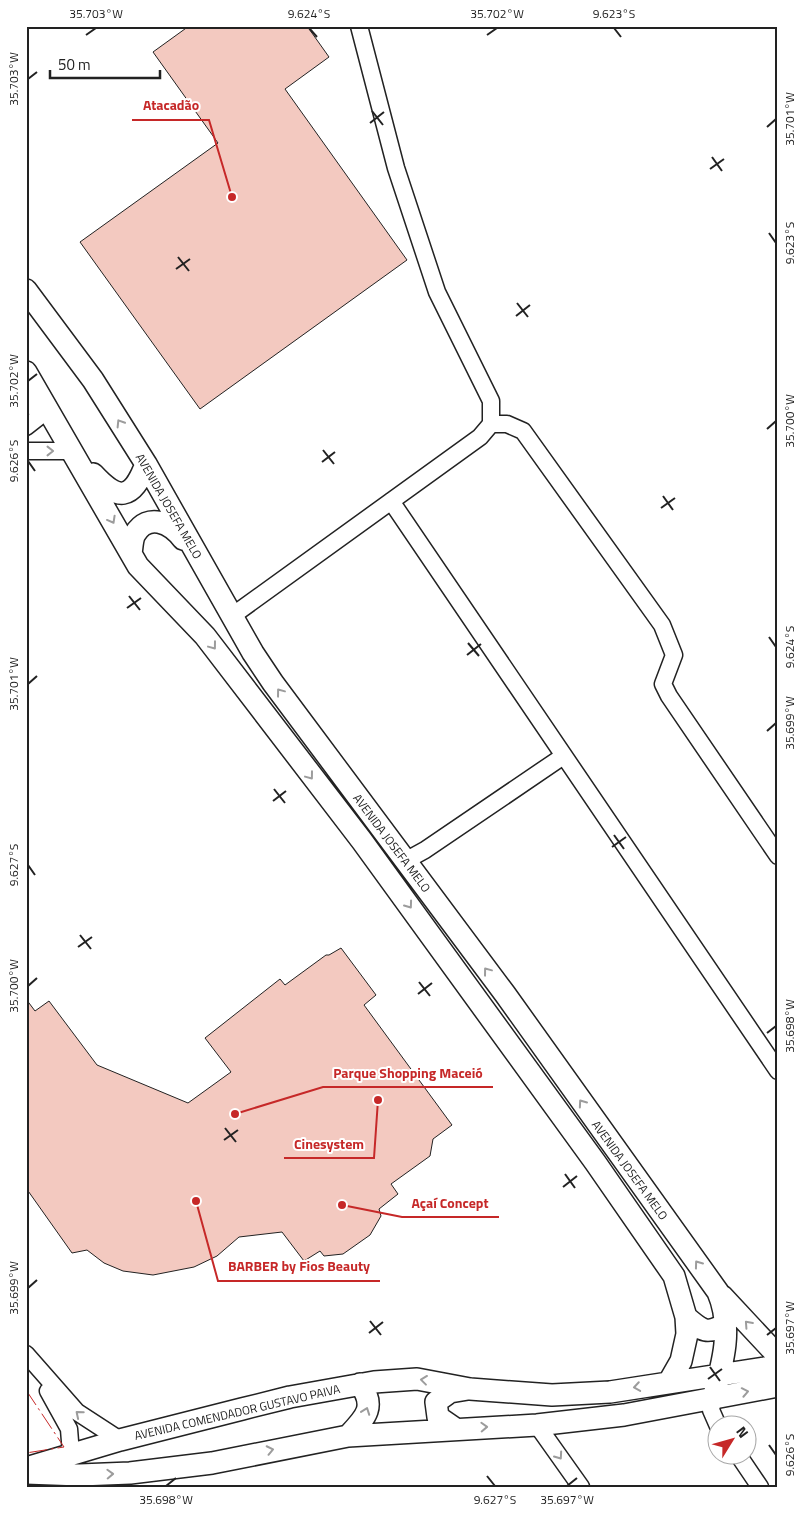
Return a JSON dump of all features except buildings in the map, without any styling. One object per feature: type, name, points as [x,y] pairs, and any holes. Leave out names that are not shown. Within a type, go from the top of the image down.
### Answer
[{"type":"main road","name":"AVENIDA JOSEFA MELO","points":[[26,290],[93,380],[146,464],[232,616],[273,683],[504,994],[718,1292],[724,1306],[727,1322],[720,1374],[712,1398]]},
{"type":"main road","name":"AVENIDA JOSEFA MELO","points":[[26,372],[39,404],[75,453],[131,554],[153,584],[205,636],[407,902],[658,1251],[674,1276],[686,1317],[685,1350],[669,1382]]},
{"type":"main road","points":[[75,453],[107,490],[117,494],[125,493],[133,487],[140,479],[146,464]]},
{"type":"main road","points":[[131,554],[134,534],[145,524],[154,521],[165,522],[177,530],[205,569]]},
{"type":"main road","points":[[718,1292],[778,1356]]},
{"type":"main road","points":[[686,1317],[699,1329],[706,1331],[718,1328],[727,1322]]},
{"type":"main road","name":"AVENIDA COMENDADOR GUSTAVO PAIVA","points":[[26,1468],[120,1440],[290,1397],[360,1384],[417,1379],[470,1389],[552,1395],[610,1392],[778,1366]]},
{"type":"main road","points":[[348,1436],[365,1416],[369,1408],[369,1399],[360,1384]]},
{"type":"main road","points":[[56,1479],[130,1473],[212,1462],[348,1436],[537,1424],[624,1415],[778,1386]]},
{"type":"main road","points":[[454,1428],[438,1417],[436,1402],[450,1392],[470,1389]]},
{"type":"street","points":[[232,616],[480,437],[491,424],[491,401],[437,292],[396,168],[358,26]]},
{"type":"street","points":[[26,427],[39,404]]},
{"type":"street","points":[[491,424],[507,424],[523,431],[662,626],[674,655],[663,684],[669,696],[778,856]]},
{"type":"street","points":[[26,451],[75,453]]},
{"type":"street","points":[[391,501],[562,757],[778,1071]]},
{"type":"street","points":[[405,861],[425,850],[562,757]]},
{"type":"street","points":[[29,1358],[77,1412],[120,1440]]},
{"type":"street","points":[[29,1358],[69,1429],[72,1454]]},
{"type":"street","points":[[712,1398],[711,1410],[714,1416]]},
{"type":"street","points":[[537,1424],[581,1487]]},
{"type":"street","points":[[746,1466],[760,1487]]},
{"type":"power","points":[[26,1390],[64,1447],[26,1453]]},
{"type":"place","name":"Atacadão","points":[[232,197]]},
{"type":"place","name":"Cinesystem","points":[[378,1100]]},
{"type":"place","name":"Parque Shopping Maceió","points":[[235,1114]]},
{"type":"place","name":"BARBER by Fios Beauty","points":[[196,1201]]},
{"type":"place","name":"Açaí Concept","points":[[342,1205]]}]
